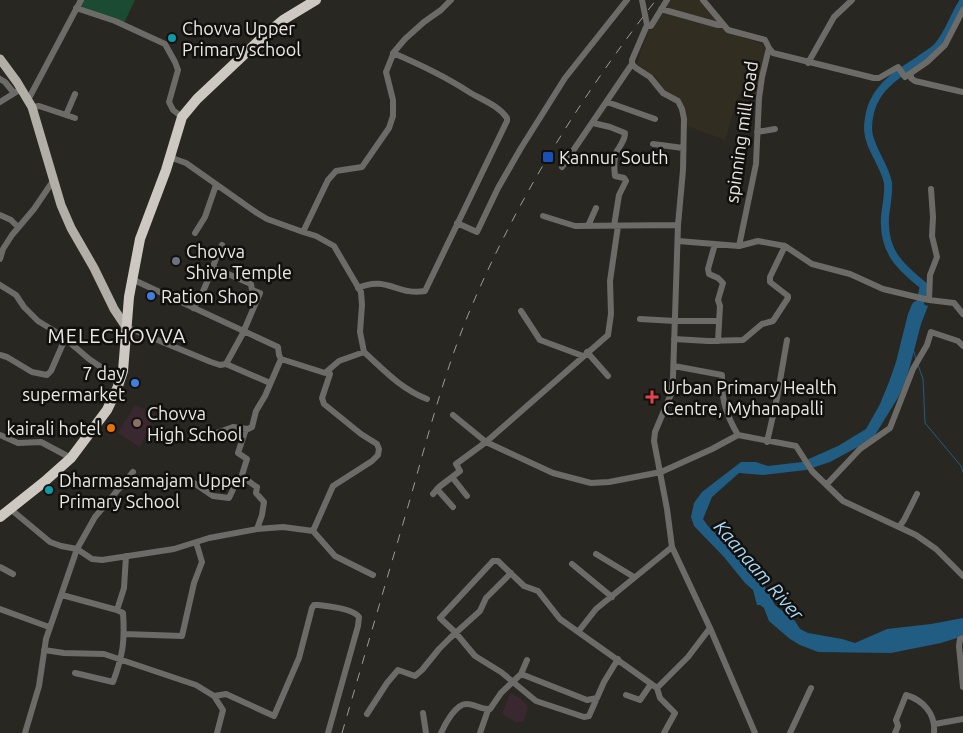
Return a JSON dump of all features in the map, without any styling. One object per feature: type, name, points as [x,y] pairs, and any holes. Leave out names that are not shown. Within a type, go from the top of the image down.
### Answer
[{"type":"highway","points":[[0,517],[12,510],[73,462],[104,420],[124,370],[128,309],[140,239],[184,125],[192,111],[277,30],[325,0]]},
{"type":"highway","points":[[172,158],[182,117],[197,98],[264,35],[308,2]]},
{"type":"highway","points":[[0,523],[12,510],[72,458],[107,410]]},
{"type":"main road","points":[[0,59],[18,91],[30,104],[61,205],[71,228],[126,327]]},
{"type":"main road","points":[[114,308],[123,311],[128,309]]},
{"type":"street","points":[[75,118],[30,104],[81,0]]},
{"type":"street","points":[[303,232],[328,180],[336,170],[362,167],[389,128],[394,111],[386,72],[397,47],[441,10],[450,0]]},
{"type":"street","points":[[457,223],[477,232],[498,188],[565,78],[627,0]]},
{"type":"street","points":[[562,167],[608,102],[632,64],[632,60],[648,25],[642,0]]},
{"type":"street","points":[[648,25],[651,26],[667,0]]},
{"type":"street","name":"spinning mill road","points":[[703,0],[728,30],[765,40],[769,48],[761,84],[756,164],[739,246]]},
{"type":"street","points":[[808,63],[834,17],[852,0]]},
{"type":"street","points":[[76,8],[115,21],[165,44],[178,70],[169,102],[170,107],[182,117]]},
{"type":"street","points":[[661,9],[718,25],[723,25],[722,23]]},
{"type":"street","points":[[908,76],[928,62],[945,45],[963,10]]},
{"type":"street","points":[[769,48],[773,53],[874,78],[885,75],[898,67],[915,81],[963,92]]},
{"type":"street","points":[[358,288],[374,282],[406,291],[425,291],[507,118],[496,107],[463,87],[394,53]]},
{"type":"street","points":[[632,64],[654,81],[663,94],[678,101],[684,119],[678,226],[674,366],[671,394],[655,432],[654,441],[661,472],[672,547],[710,628],[755,733]]},
{"type":"street","points":[[0,79],[18,91],[0,102]]},
{"type":"street","points":[[66,115],[75,94]]},
{"type":"street","points":[[608,102],[654,119]]},
{"type":"street","points":[[453,507],[435,492],[460,471],[456,464],[486,442],[608,335],[611,314],[610,282],[619,195],[626,181],[624,178],[615,176],[615,160],[625,138],[625,133],[593,122]]},
{"type":"street","points":[[757,132],[775,129]]},
{"type":"street","points":[[653,144],[683,148]]},
{"type":"street","points":[[172,158],[186,163],[216,186],[262,216],[316,236],[334,246],[362,297],[360,323],[364,352],[407,390],[427,399]]},
{"type":"street","points":[[0,259],[18,227],[34,209],[53,181]]},
{"type":"street","points":[[194,232],[204,217],[216,186]]},
{"type":"street","points":[[929,300],[930,275],[937,257],[932,236],[931,189]]},
{"type":"street","points":[[588,226],[596,208]]},
{"type":"street","points":[[0,215],[18,227]]},
{"type":"street","points":[[543,216],[575,226],[678,226]]},
{"type":"street","points":[[678,241],[739,246],[758,241],[785,246],[812,264],[850,274],[883,289],[929,300],[954,303],[963,314]]},
{"type":"street","points":[[715,244],[708,269],[709,274],[718,278],[723,283],[718,300],[720,306],[718,341]]},
{"type":"street","points":[[193,308],[197,304],[222,245]]},
{"type":"street","points":[[674,340],[743,340],[762,324],[771,322],[776,318],[788,296],[770,282],[785,246]]},
{"type":"street","points":[[212,267],[251,284],[252,290],[260,293],[244,331],[226,364]]},
{"type":"street","points":[[134,280],[278,347],[281,359],[256,411],[252,426],[246,429],[233,427],[216,433]]},
{"type":"street","points":[[0,285],[16,295],[24,307],[38,321],[66,339],[95,364],[120,380]]},
{"type":"street","points":[[521,311],[540,340],[585,354],[608,376]]},
{"type":"street","points":[[640,319],[719,321]]},
{"type":"street","points":[[126,327],[211,362],[220,365],[226,364],[270,383]]},
{"type":"street","points":[[827,484],[860,449],[890,428],[931,332],[958,341],[963,346]]},
{"type":"street","points":[[0,355],[7,357],[32,372],[47,375],[51,372],[66,339]]},
{"type":"street","points":[[767,442],[787,340]]},
{"type":"street","points":[[281,359],[322,373],[328,372],[339,361],[364,352]]},
{"type":"street","points":[[674,366],[722,375],[721,388],[724,409],[738,435]]},
{"type":"street","points":[[312,531],[333,486],[372,461],[378,456],[379,449],[377,444],[354,429],[324,404],[322,398],[330,378],[328,372]]},
{"type":"street","points":[[452,415],[486,442],[553,474],[591,483],[609,482],[661,472],[738,435],[796,446],[812,471],[842,501],[916,535],[936,549],[963,576]]},
{"type":"street","points":[[194,483],[213,496],[229,498],[236,481],[241,478],[247,459],[238,453],[246,429]]},
{"type":"street","points":[[0,436],[18,443],[42,442],[72,458]]},
{"type":"street","points":[[25,733],[40,686],[49,627],[77,549],[96,518],[133,472]]},
{"type":"street","points":[[452,476],[467,496]]},
{"type":"street","points":[[241,478],[247,479],[257,487],[258,496],[264,502],[262,515],[256,529]]},
{"type":"street","points":[[899,526],[917,494]]},
{"type":"street","points":[[12,510],[50,542],[77,549],[92,559],[102,560],[174,549],[210,538],[256,529],[283,527],[312,531],[335,556],[373,575]]},
{"type":"street","points":[[124,634],[182,636],[194,583],[202,562],[196,542]]},
{"type":"street","points":[[578,632],[596,608],[672,547]]},
{"type":"street","points":[[596,554],[634,578]]},
{"type":"street","points":[[117,610],[124,588],[126,556]]},
{"type":"street","points":[[618,659],[596,698],[589,716],[584,717],[536,700],[514,682],[475,656],[456,633],[440,618],[472,586],[493,561],[498,561],[524,586],[538,591],[560,619],[618,659],[654,686],[660,698],[675,713],[664,733]]},
{"type":"street","points":[[572,564],[612,597]]},
{"type":"street","points":[[0,567],[13,574]]},
{"type":"street","points":[[367,714],[398,670],[415,676],[422,670],[438,649],[480,611],[486,598],[511,572]]},
{"type":"street","points":[[62,595],[123,613],[124,634],[121,659],[113,682],[75,673]]},
{"type":"street","points":[[214,696],[226,694],[274,716],[299,658],[314,605],[356,613],[359,617],[356,635],[337,695],[328,733]]},
{"type":"street","points":[[0,609],[49,627]]},
{"type":"street","points":[[626,695],[640,700],[688,656],[710,628]]},
{"type":"street","points":[[963,638],[960,639],[959,646],[963,687]]},
{"type":"street","points":[[44,650],[64,653],[104,654],[196,685],[214,696],[223,710],[218,733]]},
{"type":"street","points":[[480,733],[488,710],[501,693],[521,674],[527,660]]},
{"type":"street","points":[[521,674],[587,700],[596,698]]},
{"type":"street","points":[[790,733],[811,688]]},
{"type":"street","points":[[895,733],[898,726],[896,720],[906,695],[922,702],[935,724],[934,733]]},
{"type":"street","points":[[441,733],[457,708],[462,704],[466,703],[488,710]]},
{"type":"street","points":[[423,714],[426,733]]},
{"type":"street","points":[[935,724],[963,719]]},
{"type":"shaded area","points":[[669,0],[702,0],[736,35],[762,44],[767,50],[756,97],[739,94],[725,140],[687,126],[681,99],[663,90],[656,77],[637,64],[648,30],[652,30]]},
{"type":"shaded area","name":"Chovva High School","points":[[135,405],[155,414],[140,447],[118,433]]},
{"type":"shaded area","points":[[510,693],[520,698],[528,706],[524,721],[522,722],[519,721],[518,723],[502,714]]},
{"type":"green space","points":[[84,0],[135,0],[124,23],[80,7]]},
{"type":"water","points":[[915,301],[928,306],[921,324],[907,377],[899,396],[875,435],[865,443],[830,462],[806,470],[763,475],[739,473],[712,497],[703,519],[761,579],[775,605],[795,621],[800,629],[808,633],[855,643],[887,629],[963,618],[963,636],[941,643],[891,653],[818,652],[790,639],[769,621],[764,608],[757,605],[753,590],[694,526],[691,517],[694,503],[702,492],[741,462],[756,462],[768,466],[802,462],[838,446],[866,429],[880,404],[889,382],[908,314]]},
{"type":"waterway","name":"Kaanaam River","points":[[918,312],[924,286],[907,272],[894,257],[887,239],[885,217],[888,183],[869,137],[869,117],[876,97],[882,88],[898,74],[937,47],[948,31],[963,2]]},
{"type":"waterway","points":[[913,348],[916,359]]},
{"type":"waterway","points":[[918,365],[923,379],[925,423],[961,466],[963,472]]},
{"type":"railway","points":[[342,733],[437,405],[468,315],[486,273],[528,191],[576,112],[628,36],[656,0]]},
{"type":"place","name":"Chovva Upper Primary school","points":[[172,38]]},
{"type":"place","name":"Kannur South","points":[[548,157]]},
{"type":"place","name":"Chovva Shiva Temple","points":[[176,261]]},
{"type":"place","name":"Ration Shop","points":[[151,296]]},
{"type":"place","name":"7 day supermarket","points":[[135,383]]},
{"type":"place","name":"Urban Primary Health Centre, Myhanapalli","points":[[652,397]]},
{"type":"place","name":"Chovva High School","points":[[137,423]]},
{"type":"place","name":"kairali hotel","points":[[111,428]]},
{"type":"place","name":"Dharmasamajam Upper Primary School","points":[[49,490]]},
{"type":"district","name":"MELECHOVVA","points":[[117,335]]}]
